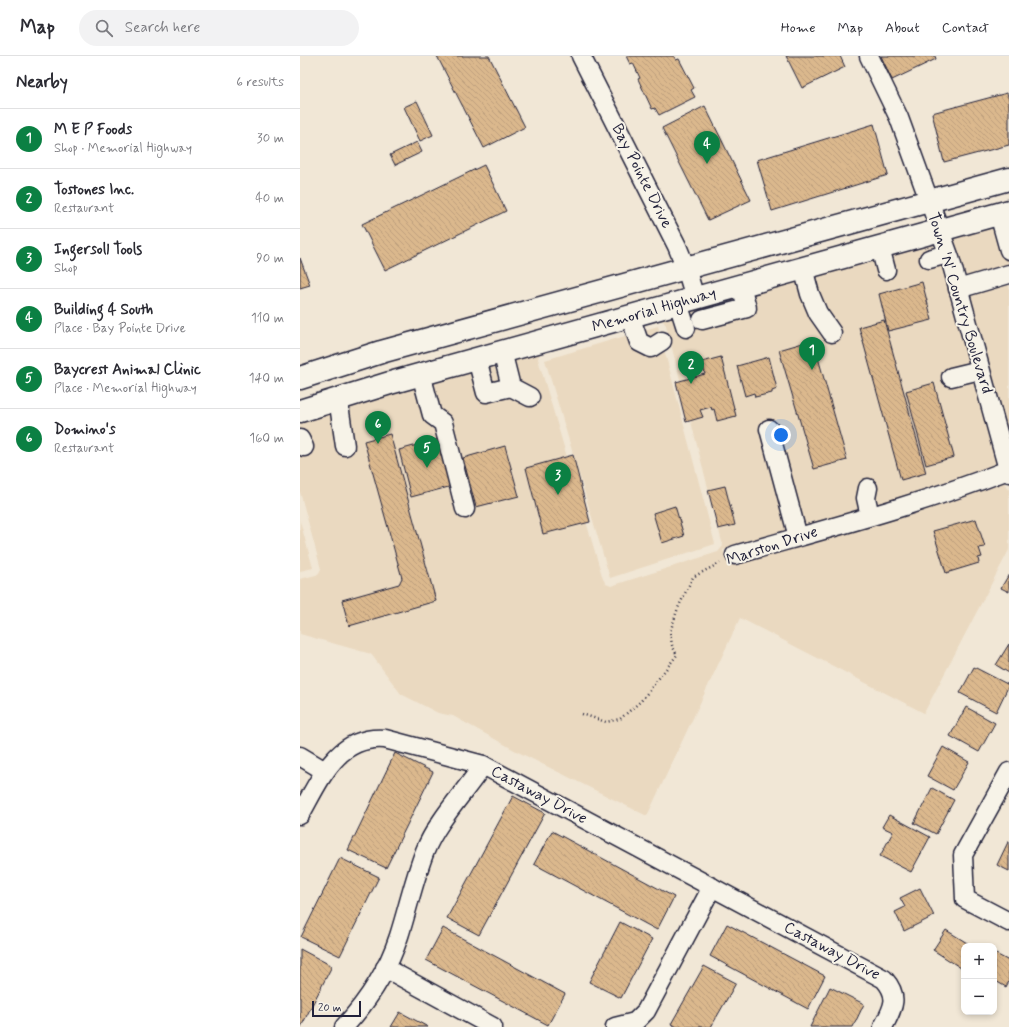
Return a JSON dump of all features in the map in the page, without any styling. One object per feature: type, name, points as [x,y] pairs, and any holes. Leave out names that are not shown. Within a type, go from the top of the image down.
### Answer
[{"type":"main road","name":"Memorial Highway","points":[[300,378],[381,352],[1009,179]]},
{"type":"main road","name":"Memorial Highway","points":[[300,411],[338,398],[502,351],[1004,213]]},
{"type":"main road","points":[[468,328],[477,359]]},
{"type":"street","name":"Bay Pointe Drive","points":[[582,56],[677,246],[686,268],[687,300],[694,324],[747,308],[741,285]]},
{"type":"street","name":"Town 'N' Country Boulevard","points":[[869,56],[899,118],[940,230],[958,289],[1008,472]]},
{"type":"street","points":[[1004,213],[1009,250]]},
{"type":"street","points":[[880,247],[886,270]]},
{"type":"street","points":[[929,259],[948,254]]},
{"type":"street","points":[[802,268],[818,313],[832,333]]},
{"type":"street","points":[[958,289],[1009,274]]},
{"type":"street","points":[[630,316],[640,342],[651,348],[662,341]]},
{"type":"street","points":[[502,351],[511,387]]},
{"type":"street","points":[[477,359],[486,393],[511,387],[530,397]]},
{"type":"street","points":[[951,377],[980,370]]},
{"type":"street","points":[[421,374],[432,415],[443,423],[465,509]]},
{"type":"street","points":[[338,398],[345,446]]},
{"type":"street","points":[[769,429],[798,537]]},
{"type":"street","name":"Marston Drive","points":[[735,555],[870,516],[1008,472]]},
{"type":"street","points":[[868,488],[866,498],[870,516]]},
{"type":"street","points":[[300,815],[325,771],[342,751],[354,744],[366,740],[375,738],[385,739],[483,765]]},
{"type":"street","points":[[300,756],[325,771]]},
{"type":"street","name":"Castaway Drive","points":[[344,1027],[371,994],[399,938],[426,850],[440,824],[483,765],[884,979],[889,984],[894,1000],[893,1009],[884,1027]]},
{"type":"street","points":[[1009,772],[964,855],[965,899],[1009,922]]},
{"type":"street","points":[[616,1027],[634,1022],[646,1011],[712,887]]},
{"type":"street","points":[[385,968],[493,1027]]},
{"type":"path","name":"Marston Drive","points":[[582,714],[606,722],[620,719],[641,701],[677,655],[672,645],[670,632],[678,608],[693,577],[735,555]]},
{"type":"shaded area","points":[[1009,221],[1009,441],[952,236]]},
{"type":"shaded area","points":[[934,241],[950,291],[997,464],[975,473],[867,508],[723,550],[730,566],[874,524],[983,489],[1003,481],[1009,490],[1009,550],[924,713],[740,618],[647,816],[518,752],[453,716],[438,713],[401,694],[371,654],[300,634],[300,579],[316,575],[321,569],[300,492],[300,420],[342,406]],"holes":[[[658,319],[663,321],[666,325],[723,546],[718,552],[611,586],[606,584],[603,579],[538,359],[539,355],[542,353]]]},
{"type":"shaded area","points":[[658,326],[715,544],[610,578],[545,360]]},
{"type":"shaded area","points":[[300,521],[313,568],[300,571]]},
{"type":"building","points":[[437,56],[489,56],[525,127],[484,148]]},
{"type":"building","points":[[626,56],[674,56],[676,60],[679,59],[694,88],[691,90],[695,97],[659,115],[655,108],[652,109],[638,79],[640,78],[633,63],[630,64]]},
{"type":"building","points":[[786,56],[840,56],[845,67],[802,88]]},
{"type":"building","points":[[881,56],[935,56],[936,59],[892,80]]},
{"type":"building","points":[[1007,93],[1009,100],[1009,145],[944,162],[932,113]]},
{"type":"building","points":[[417,101],[433,135],[420,141],[404,107]]},
{"type":"building","points":[[705,106],[751,200],[708,220],[662,128]]},
{"type":"building","points":[[874,124],[888,175],[772,211],[757,160]]},
{"type":"building","points":[[417,142],[422,152],[395,165],[390,155]]},
{"type":"building","points":[[484,165],[506,211],[385,270],[362,224]]},
{"type":"building","points":[[300,258],[310,285],[300,288]]},
{"type":"building","points":[[922,282],[932,320],[888,331],[879,294]]},
{"type":"building","points":[[884,320],[926,473],[901,480],[859,327]]},
{"type":"building","points":[[813,340],[847,460],[814,469],[779,350]]},
{"type":"building","points":[[721,357],[736,416],[717,421],[714,409],[712,410],[711,407],[700,410],[703,417],[686,422],[676,382],[705,374],[702,362]]},
{"type":"building","points":[[769,357],[777,389],[772,391],[772,393],[755,397],[754,393],[745,396],[737,366]]},
{"type":"building","points":[[934,383],[954,457],[926,465],[906,391]]},
{"type":"building","points":[[390,434],[436,601],[349,626],[342,600],[399,584],[402,578],[364,441]]},
{"type":"building","points":[[443,438],[456,485],[411,497],[399,450]]},
{"type":"building","points":[[505,446],[519,496],[476,507],[463,458]]},
{"type":"building","points":[[573,455],[590,522],[543,534],[526,468]]},
{"type":"building","points":[[725,486],[735,525],[718,529],[708,490]]},
{"type":"building","points":[[675,506],[684,536],[662,543],[653,513]]},
{"type":"building","points":[[976,519],[985,547],[979,548],[982,557],[978,558],[979,563],[946,573],[933,531]]},
{"type":"building","points":[[1009,576],[1009,592],[1001,588]]},
{"type":"building","points":[[1009,644],[1009,673],[996,665]]},
{"type":"building","points":[[974,667],[1009,685],[996,712],[960,693]]},
{"type":"building","points":[[966,707],[995,723],[979,752],[950,736]]},
{"type":"building","points":[[943,747],[969,762],[953,790],[927,776]]},
{"type":"building","points":[[395,753],[433,772],[386,868],[348,850]]},
{"type":"building","points":[[932,788],[954,800],[936,834],[914,823]]},
{"type":"building","points":[[513,796],[545,813],[479,935],[447,918]]},
{"type":"building","points":[[889,815],[930,837],[911,872],[880,856],[893,832],[882,827]]},
{"type":"building","points":[[552,831],[674,897],[657,930],[534,864]]},
{"type":"building","points":[[1009,842],[1009,871],[997,865]]},
{"type":"building","points":[[340,858],[379,877],[340,956],[301,937]]},
{"type":"building","points":[[920,888],[934,916],[904,931],[895,912],[905,907],[900,898]]},
{"type":"building","points":[[620,922],[652,939],[621,998],[589,982]]},
{"type":"building","points":[[727,924],[825,976],[808,1009],[710,956]]},
{"type":"building","points":[[443,928],[565,994],[548,1025],[426,960]]},
{"type":"building","points":[[946,930],[967,943],[961,943],[961,968],[933,950]]},
{"type":"building","points":[[300,949],[332,966],[301,1027],[300,1027]]},
{"type":"building","points":[[997,955],[1009,961],[1009,981],[1006,987],[997,982]]},
{"type":"building","points":[[704,966],[736,983],[711,1027],[677,1027],[671,1024]]},
{"type":"building","points":[[830,987],[864,1004],[853,1027],[810,1027]]},
{"type":"building","points":[[400,1012],[428,1027],[391,1027]]},
{"type":"place","name":"Building 4 South","points":[[707,164]]},
{"type":"place","name":"M E P Foods","points":[[812,370]]},
{"type":"place","name":"Tostones Inc.","points":[[691,384]]},
{"type":"place","name":"Domino's","points":[[378,444]]},
{"type":"place","name":"Baycrest Animal Clinic","points":[[427,468]]},
{"type":"place","name":"Ingersoll Tools","points":[[558,495]]}]
